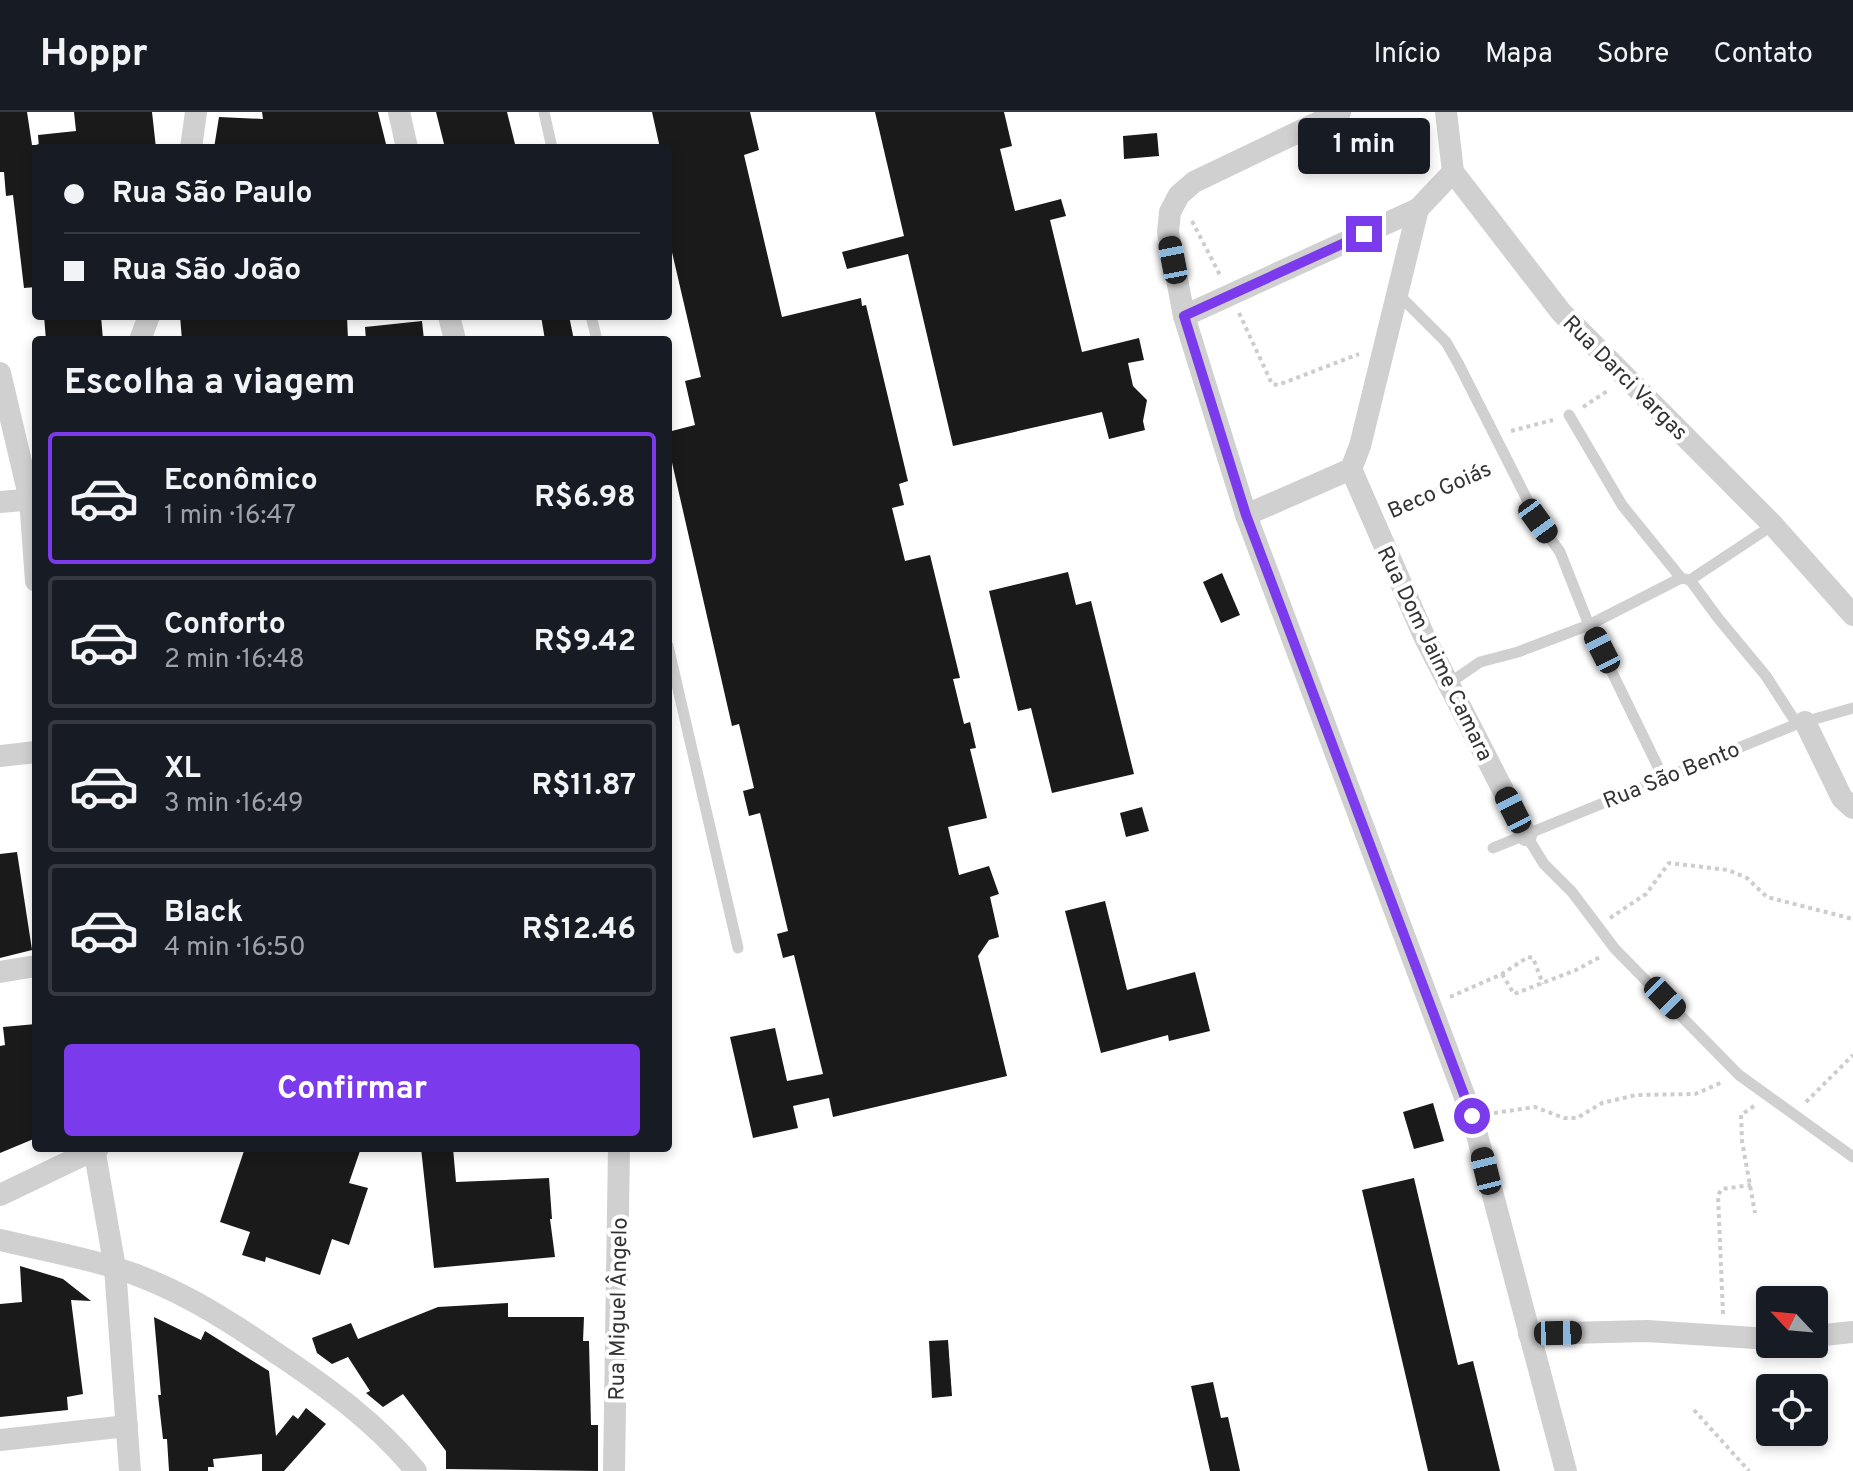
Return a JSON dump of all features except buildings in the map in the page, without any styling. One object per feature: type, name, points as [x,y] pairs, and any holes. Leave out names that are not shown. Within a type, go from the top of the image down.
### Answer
[{"type":"street","points":[[192,144],[196,112]]},
{"type":"street","points":[[399,112],[406,144]]},
{"type":"street","points":[[1340,112],[1194,182],[1179,195],[1170,212],[1168,232],[1184,316],[1246,515],[1472,1116],[1566,1471]]},
{"type":"street","points":[[1184,316],[1418,209],[1453,172],[1446,112]]},
{"type":"street","name":"Rua Darci Vargas","points":[[1453,172],[1561,312],[1773,525],[1853,615]]},
{"type":"street","points":[[1246,515],[1351,469],[1360,446],[1418,209]]},
{"type":"street","points":[[0,373],[32,496]]},
{"type":"street","name":"Rua Dom Jaime Camara","points":[[1351,469],[1448,684],[1526,835]]},
{"type":"street","points":[[0,502],[32,500]]},
{"type":"street","points":[[1801,723],[1842,798],[1853,808]]},
{"type":"street","points":[[0,756],[32,752]]},
{"type":"street","points":[[0,972],[32,967]]},
{"type":"street","points":[[0,1195],[90,1152]]},
{"type":"street","points":[[96,1152],[115,1268],[130,1471]]},
{"type":"street","name":"Rua Miguel Ângelo","points":[[614,1471],[619,1152]]},
{"type":"street","points":[[0,1240],[115,1268],[176,1292],[230,1321],[324,1385],[390,1440],[416,1471]]},
{"type":"street","points":[[1529,1334],[1647,1331],[1756,1338]]},
{"type":"street","points":[[1828,1335],[1853,1332]]},
{"type":"street","points":[[0,1440],[127,1426]]},
{"type":"lane","points":[[544,112],[551,144]]},
{"type":"lane","points":[[1398,294],[1446,342],[1538,521],[1560,552],[1589,625],[1663,777]]},
{"type":"lane","points":[[1569,415],[1622,505],[1766,676],[1801,723]]},
{"type":"lane","points":[[1448,684],[1480,662],[1518,652],[1589,625],[1686,579],[1773,525]]},
{"type":"lane","points":[[672,663],[738,948]]},
{"type":"lane","name":"Rua São Bento","points":[[1493,848],[1801,723],[1853,708]]},
{"type":"lane","points":[[1526,835],[1544,864],[1572,892],[1615,949],[1739,1075],[1853,1157]]},
{"type":"path","points":[[1179,195],[1272,384],[1278,385],[1355,355],[1381,358]]},
{"type":"path","name":"Beco Goiás","points":[[1372,518],[1505,459]]},
{"type":"path","points":[[1598,927],[1646,894],[1669,863],[1728,870],[1747,878],[1767,897],[1853,919]]},
{"type":"path","points":[[1502,974],[1514,994],[1576,970],[1615,949]]},
{"type":"path","points":[[1430,1006],[1502,974],[1503,970],[1528,957],[1533,958],[1543,984]]},
{"type":"path","points":[[1795,1113],[1853,1055]]},
{"type":"path","points":[[1472,1116],[1535,1107],[1564,1118],[1577,1118],[1602,1103],[1636,1095],[1695,1094],[1739,1075]]},
{"type":"path","points":[[1755,1213],[1742,1141],[1741,1115],[1770,1096]]},
{"type":"path","points":[[1724,1336],[1718,1195],[1722,1189],[1751,1185]]},
{"type":"path","points":[[1694,1410],[1749,1471]]},
{"type":"route","points":[[1364,234],[1184,316],[1246,515],[1472,1116]]}]
